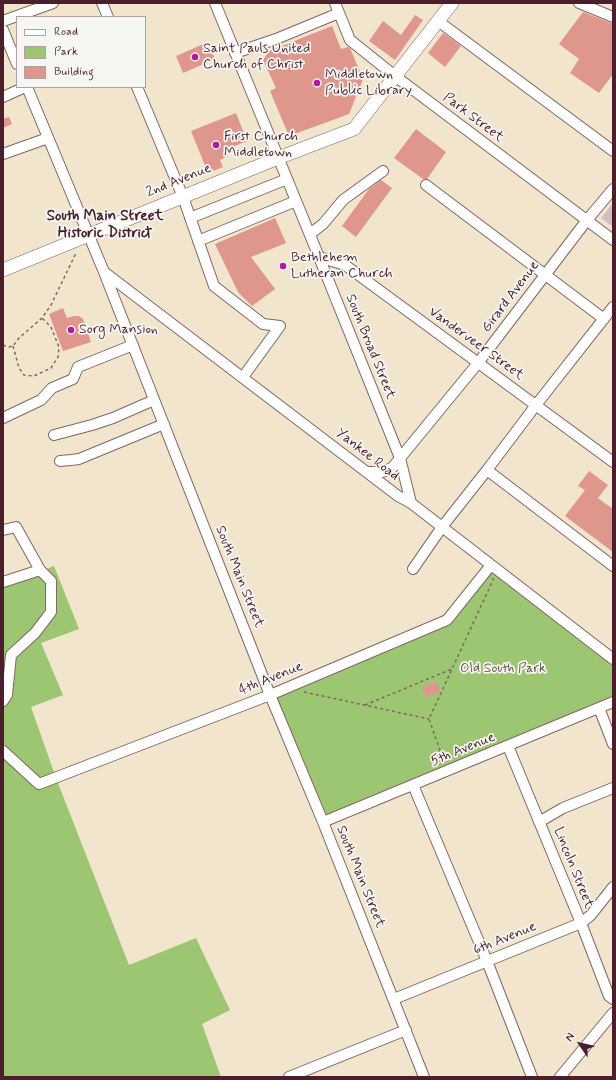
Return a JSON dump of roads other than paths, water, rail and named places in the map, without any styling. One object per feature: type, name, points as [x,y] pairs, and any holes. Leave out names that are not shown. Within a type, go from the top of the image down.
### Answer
[{"type":"main road","name":"2nd Avenue","points":[[3,270],[278,158],[354,129],[452,3]]},
{"type":"street","points":[[17,16],[53,3]]},
{"type":"street","points":[[102,3],[108,16]]},
{"type":"street","name":"South Broad Street","points":[[215,3],[400,458],[411,503]]},
{"type":"street","points":[[580,3],[613,17]]},
{"type":"street","points":[[235,53],[276,39],[336,5]]},
{"type":"street","name":"Park Street","points":[[336,5],[350,40],[394,76],[613,240]]},
{"type":"street","points":[[3,21],[16,16]]},
{"type":"street","points":[[438,21],[613,151]]},
{"type":"street","points":[[3,30],[16,62]]},
{"type":"street","points":[[3,96],[23,88]]},
{"type":"street","name":"South Main Street","points":[[26,88],[104,272],[270,695],[323,822],[424,1077]]},
{"type":"street","points":[[137,88],[183,197],[214,286],[262,324],[280,326],[242,377]]},
{"type":"street","points":[[3,154],[48,138]]},
{"type":"street","points":[[310,234],[323,224],[343,200],[383,171]]},
{"type":"street","points":[[190,218],[287,179]]},
{"type":"street","points":[[426,185],[604,319]]},
{"type":"street","name":"Girard Avenue","points":[[367,472],[382,472],[392,468],[478,363],[587,220],[613,189]]},
{"type":"street","points":[[198,240],[296,201]]},
{"type":"street","name":"Vanderveer Street","points":[[319,257],[345,265],[613,462]]},
{"type":"street","name":"Yankee Road","points":[[104,272],[398,496],[411,503],[613,659]]},
{"type":"street","points":[[413,570],[442,527],[613,307]]},
{"type":"street","points":[[3,418],[41,400],[52,388],[73,379],[78,367],[133,345]]},
{"type":"street","points":[[54,435],[113,418],[154,400]]},
{"type":"street","points":[[60,461],[79,459],[164,424]]},
{"type":"street","points":[[487,470],[613,566]]},
{"type":"street","points":[[3,530],[16,527],[40,570],[51,581],[51,612],[34,633],[11,655],[7,695],[3,701]]},
{"type":"street","name":"4th Avenue","points":[[3,751],[39,784],[270,695],[447,620],[491,565]]},
{"type":"street","points":[[3,582],[40,570]]},
{"type":"street","name":"5th Avenue","points":[[323,822],[613,702]]},
{"type":"street","points":[[599,708],[613,744]]},
{"type":"street","name":"Lincoln Street","points":[[508,746],[581,923],[608,996],[613,999]]},
{"type":"street","points":[[413,785],[487,961],[532,1077]]},
{"type":"street","points":[[539,822],[563,808],[613,788]]},
{"type":"street","name":"6th Avenue","points":[[394,999],[581,923],[591,915],[613,887]]},
{"type":"street","points":[[560,1077],[613,1014]]},
{"type":"street","points":[[289,1077],[314,1072],[406,1030]]},
{"type":"place","name":"Saint Pauls United Church of Christ","points":[[195,57]]},
{"type":"place","name":"Middletown Public Library","points":[[317,83]]},
{"type":"place","name":"First Church Middletown","points":[[216,145]]},
{"type":"place","name":"Bethlehem Lutheran Church","points":[[283,266]]},
{"type":"place","name":"Sorg Mansion","points":[[71,330]]},
{"type":"district","name":"South Main Street Historic District","points":[[105,226]]},
{"type":"park label","name":"Old South Park","points":[[503,669]]}]
